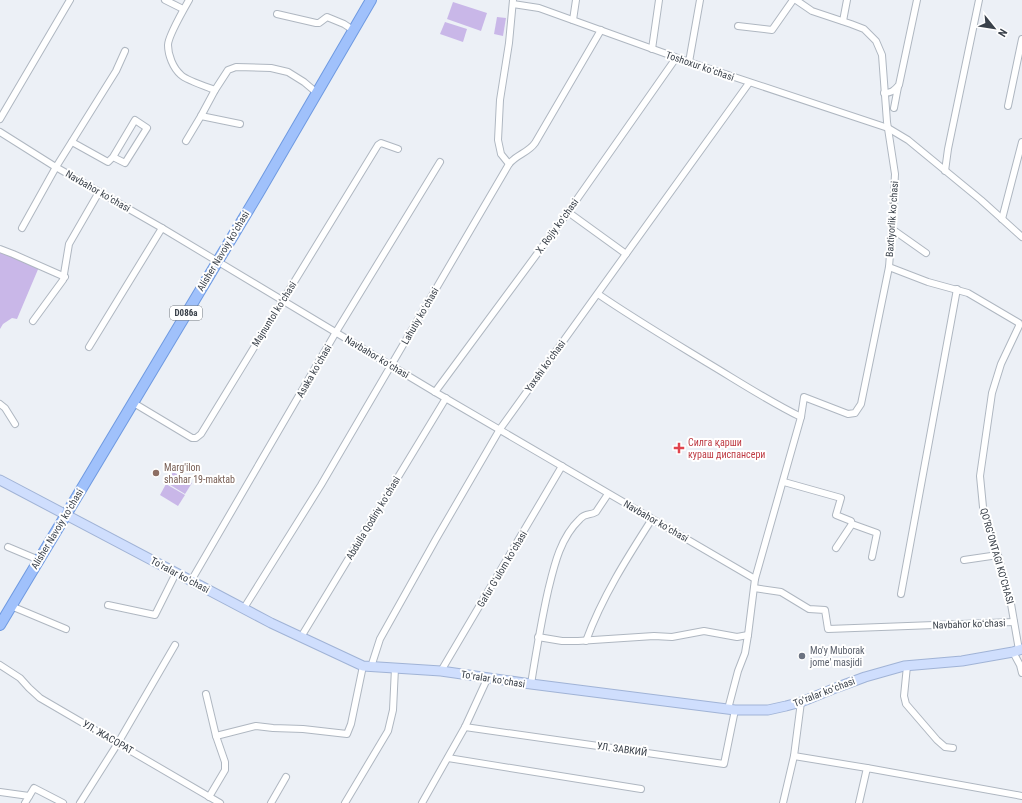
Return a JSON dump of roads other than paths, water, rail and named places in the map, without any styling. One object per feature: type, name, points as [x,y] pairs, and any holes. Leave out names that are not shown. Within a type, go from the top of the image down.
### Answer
[{"type":"main road","name":"Alisher Navoiy koʻchasi","points":[[0,625],[371,0]]},
{"type":"main road","name":"Toʻralar koʻchasi","points":[[0,480],[301,638],[367,667],[441,671],[732,710],[768,710],[801,702],[838,686],[907,666],[962,661],[1018,651]]},
{"type":"street","points":[[0,119],[70,0]]},
{"type":"street","points":[[165,0],[183,10]]},
{"type":"street","points":[[189,0],[168,43],[170,56],[175,68],[181,76],[215,90]]},
{"type":"street","points":[[574,20],[576,0]]},
{"type":"street","points":[[652,49],[658,0]]},
{"type":"street","points":[[689,62],[700,0]]},
{"type":"street","points":[[738,26],[772,30],[792,0]]},
{"type":"street","name":"Baxtiyorlik koʻchasi","points":[[732,710],[736,677],[745,653],[755,579],[802,416],[804,397],[848,414],[855,413],[861,404],[888,267],[892,229],[894,174],[884,93],[882,55],[879,44],[864,29],[812,12],[796,0]]},
{"type":"street","points":[[843,21],[847,0]]},
{"type":"street","points":[[894,108],[917,0]]},
{"type":"street","points":[[945,171],[949,141],[978,0]]},
{"type":"street","name":"Toshoxur koʻchasi","points":[[509,164],[501,154],[498,140],[500,100],[509,43],[513,2],[539,8],[676,58],[888,128],[908,140],[1022,237]]},
{"type":"street","points":[[277,14],[316,23],[319,23],[327,17],[354,30]]},
{"type":"street","name":"Lahutiy koʻchasi","points":[[244,608],[321,484],[509,164],[514,158],[529,150],[535,143],[601,30]]},
{"type":"street","points":[[1008,106],[1022,39]]},
{"type":"street","points":[[22,228],[56,167],[116,71],[125,51]]},
{"type":"street","name":"X. Rojiy koʻchasi","points":[[435,392],[568,212],[676,58]]},
{"type":"street","points":[[186,141],[228,70],[236,67],[271,68],[288,72],[304,82],[317,93]]},
{"type":"street","name":"Yaxshi koʻchasi","points":[[216,736],[256,726],[347,734],[367,667],[380,639],[500,429],[749,83]]},
{"type":"street","points":[[884,93],[891,93],[895,91],[898,86]]},
{"type":"street","points":[[202,116],[240,124]]},
{"type":"street","points":[[72,142],[108,162],[113,157],[135,120],[147,128],[125,162],[113,157]]},
{"type":"street","name":"Navbahor koʻchasi","points":[[0,132],[56,167],[162,228],[435,392],[755,579]]},
{"type":"street","points":[[1002,219],[1022,142]]},
{"type":"street","name":"Majnuntol koʻchasi","points":[[132,402],[192,438],[196,438],[201,434],[378,145],[382,143],[398,149]]},
{"type":"street","name":"Asaka koʻchasi","points":[[191,581],[336,332],[440,162]]},
{"type":"street","points":[[33,321],[65,277],[69,244],[99,192]]},
{"type":"street","points":[[568,212],[626,254]]},
{"type":"street","points":[[89,347],[162,228]]},
{"type":"street","points":[[892,229],[926,253]]},
{"type":"street","points":[[0,249],[65,277]]},
{"type":"street","name":"QO‘RG‘ONTAGI KO‘CHASI","points":[[888,267],[928,282],[968,293],[1019,323],[992,393],[980,476],[983,507],[1011,604],[1022,672]]},
{"type":"street","points":[[902,594],[957,290]]},
{"type":"street","points":[[598,294],[623,312],[756,392],[780,406],[802,416]]},
{"type":"street","name":"Abdulla Qodiriy koʻchasi","points":[[301,638],[446,398]]},
{"type":"street","points":[[0,404],[5,408],[15,424]]},
{"type":"street","name":"Gafur Gʻulom koʻchasi","points":[[441,671],[562,466]]},
{"type":"street","points":[[784,482],[841,498],[836,515],[851,521],[852,524],[877,533],[872,557]]},
{"type":"street","points":[[531,684],[538,637],[560,548],[581,517],[587,514],[594,514],[608,494]]},
{"type":"street","points":[[586,641],[612,585],[652,519]]},
{"type":"street","points":[[836,548],[852,524]]},
{"type":"street","points":[[8,546],[39,560]]},
{"type":"street","points":[[964,560],[998,555]]},
{"type":"street","points":[[108,605],[155,615],[176,573]]},
{"type":"street","name":"Navbahor koʻchasi","points":[[754,588],[781,592],[809,609],[825,610],[828,629],[1014,622]]},
{"type":"street","points":[[11,606],[66,629]]},
{"type":"street","points":[[538,637],[562,641],[586,641],[654,636],[672,637],[704,631],[737,637],[748,635]]},
{"type":"street","points":[[80,803],[118,743],[175,645]]},
{"type":"street","name":"УЛ. ЖАСОРАТ","points":[[0,665],[20,678],[40,698],[220,803]]},
{"type":"street","points":[[907,666],[904,696],[906,704],[937,740],[945,747],[953,748]]},
{"type":"street","points":[[345,803],[388,731],[393,710],[395,668]]},
{"type":"street","points":[[422,803],[465,727],[488,677]]},
{"type":"street","points":[[206,694],[216,736],[225,762],[225,770],[209,796]]},
{"type":"street","points":[[783,803],[794,756],[801,702]]},
{"type":"street","name":"УЛ. ЗАВКИЙ","points":[[465,727],[724,764],[732,710]]},
{"type":"street","points":[[794,756],[1022,796]]},
{"type":"street","points":[[448,758],[640,790]]},
{"type":"street","points":[[859,803],[867,768]]},
{"type":"street","points":[[271,803],[286,777]]},
{"type":"street","points":[[25,803],[34,788],[62,803]]},
{"type":"street","points":[[0,792],[29,796]]},
{"type":"place","name":"Силга қарши кураш диспансери","points":[[679,448]]},
{"type":"place","name":"Marg'ilon shahar 19-maktab","points":[[156,473]]},
{"type":"place","name":"Mo'y Muborak jome' masjidi","points":[[802,656]]}]
